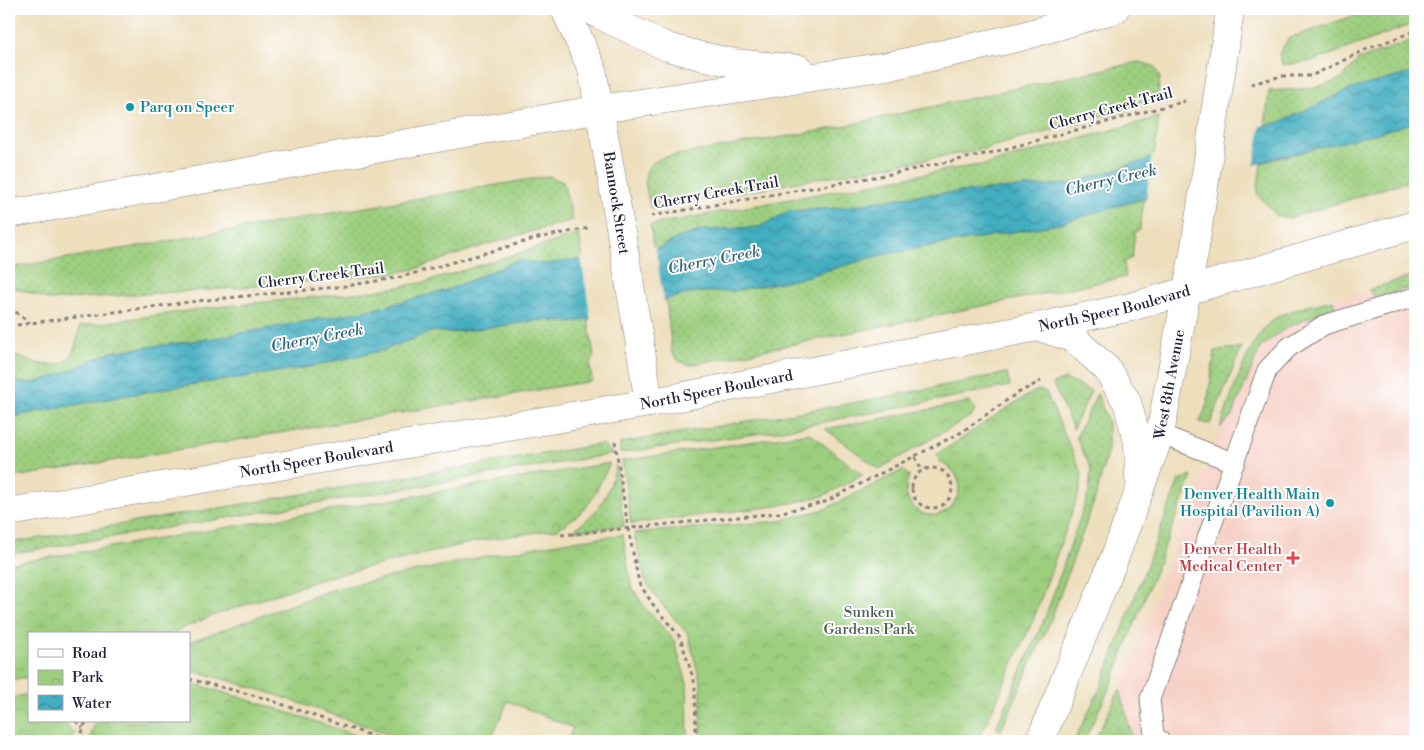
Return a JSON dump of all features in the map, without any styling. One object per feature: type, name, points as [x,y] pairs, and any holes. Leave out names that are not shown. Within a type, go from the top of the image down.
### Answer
[{"type":"main road","name":"Bannock Street","points":[[565,9],[592,69],[649,403]]},
{"type":"main road","points":[[590,9],[667,46],[701,56],[734,63],[840,73]]},
{"type":"main road","points":[[9,214],[600,109],[840,73],[955,53],[1020,37],[1115,9]]},
{"type":"main road","name":"West 8th Avenue","points":[[1040,741],[1056,707],[1139,494],[1160,434],[1195,247],[1230,9]]},
{"type":"main road","name":"North Speer Boulevard","points":[[9,512],[649,403],[1037,327],[1131,307],[1415,225]]},
{"type":"main road","points":[[1037,327],[1073,338],[1107,369],[1127,402],[1138,442],[1139,494]]},
{"type":"lane","points":[[1160,741],[1154,735],[1150,699],[1267,370],[1289,347],[1324,325],[1415,297]]},
{"type":"lane","points":[[1160,434],[1234,463]]},
{"type":"path","points":[[1244,86],[1282,76],[1311,76],[1367,49],[1415,31]]},
{"type":"path","name":"Cherry Creek Trail","points":[[644,218],[891,174],[981,155],[1187,101]]},
{"type":"path","name":"Cherry Creek Trail","points":[[9,326],[400,277],[538,238],[596,227]]},
{"type":"path","points":[[9,307],[30,323]]},
{"type":"path","points":[[561,535],[778,513],[825,502],[960,433],[1016,394],[1041,381]]},
{"type":"path","points":[[615,440],[628,528],[639,584],[654,606],[680,637],[695,684],[696,741]]},
{"type":"path","points":[[915,457],[922,470]]},
{"type":"path","points":[[935,468],[947,474],[952,486],[952,493],[945,504],[926,508],[915,500],[912,487],[917,475],[922,470],[935,468]]},
{"type":"path","points":[[190,679],[264,698],[377,740],[386,741]]},
{"type":"path","points":[[77,722],[83,728]]},
{"type":"path","points":[[79,741],[86,722]]},
{"type":"shaded area","name":"Denver Health Medical Center","points":[[1415,271],[1415,741],[1094,741],[1120,689],[1254,342],[1262,328],[1277,316],[1368,290]]},
{"type":"green space","points":[[1373,9],[1415,9],[1415,23],[1314,61],[1282,65],[1279,53],[1289,38]]},
{"type":"green space","points":[[1415,39],[1415,72],[1351,89],[1280,122],[1265,126],[1269,91],[1314,88],[1342,79],[1358,60]]},
{"type":"green space","points":[[1138,62],[1154,66],[1160,78],[1157,102],[980,150],[650,208],[645,178],[650,166],[655,161],[664,157],[824,130]]},
{"type":"green space","points":[[1159,117],[1154,158],[1069,184],[918,195],[837,208],[789,211],[759,227],[704,230],[678,238],[654,250],[650,225],[951,169],[988,164]]},
{"type":"green space","points":[[1415,122],[1415,179],[1290,218],[1277,216],[1257,194],[1261,163]]},
{"type":"green space","points":[[549,176],[563,182],[573,220],[485,245],[415,269],[393,273],[224,289],[50,300],[16,288],[9,289],[9,268]]},
{"type":"green space","points":[[1144,199],[1140,230],[1135,232],[1132,258],[1124,262],[1126,277],[690,365],[679,361],[672,353],[666,299],[696,292],[733,291],[798,279],[881,255],[1058,224]]},
{"type":"green space","points":[[579,234],[583,259],[546,264],[518,260],[450,289],[375,309],[215,338],[111,352],[64,373],[34,383],[9,382],[9,354],[43,364],[61,364],[73,352],[80,326],[215,307],[374,291],[426,282]]},
{"type":"green space","points":[[1415,275],[1415,286],[1376,298],[1368,290]]},
{"type":"green space","points":[[1333,300],[1335,306],[1286,328],[1260,348],[1232,416],[1220,428],[1242,367],[1258,336],[1267,325],[1277,317],[1290,311]]},
{"type":"green space","points":[[588,318],[594,356],[590,366],[592,381],[9,478],[9,417],[162,389],[304,368],[384,350],[433,331],[448,333],[542,320],[572,323]]},
{"type":"green space","points":[[1242,347],[1210,424],[1200,422],[1207,404],[1215,351]]},
{"type":"green space","points":[[1007,373],[1010,386],[777,431],[620,453],[620,443],[875,399]]},
{"type":"green space","points":[[1065,379],[1091,391],[1073,429],[1053,384]]},
{"type":"green space","name":"Sunken Gardens Park","points":[[1038,390],[1046,392],[1082,474],[1080,490],[1034,618],[978,741],[701,741],[701,684],[688,634],[659,601],[645,580],[634,533],[779,521],[825,509],[903,470],[909,476],[906,491],[909,502],[923,513],[935,515],[945,511],[953,503],[958,493],[959,482],[953,471],[940,462],[937,454]]},
{"type":"green space","points":[[1097,394],[1108,422],[1108,449],[1097,493],[1052,617],[1001,731],[996,728],[1046,615],[1089,492],[1091,469],[1076,437]]},
{"type":"green space","points":[[970,402],[975,409],[973,415],[879,469],[825,429]]},
{"type":"green space","points":[[809,433],[863,475],[823,496],[777,506],[631,524],[622,461]]},
{"type":"green space","points":[[602,444],[613,454],[9,554],[9,543]]},
{"type":"green space","points":[[610,463],[591,501],[579,514],[558,529],[478,541],[328,577],[212,616],[174,632],[28,632],[28,677],[9,680],[9,564]]},
{"type":"green space","points":[[616,465],[624,526],[572,531],[590,517],[602,503],[610,486]]},
{"type":"green space","points":[[1192,476],[1111,685],[1084,741],[1074,741],[1102,684],[1179,480]]},
{"type":"green space","points":[[623,535],[631,586],[645,608],[674,640],[687,683],[688,741],[567,741],[573,728],[508,701],[490,741],[404,741],[264,691],[203,673],[190,672],[190,642],[334,589],[482,557],[563,542]]},
{"type":"green space","points":[[190,684],[262,704],[371,740],[89,741],[96,722],[190,722]]},
{"type":"green space","points":[[1120,689],[1133,741],[1094,741]]},
{"type":"green space","points":[[28,694],[28,722],[63,722],[75,733],[72,741],[9,741],[9,698]]},
{"type":"water","name":"Cherry Creek","points":[[1415,72],[1415,122],[1375,134],[1272,159],[1058,224],[881,255],[798,279],[733,291],[696,292],[572,323],[542,320],[448,333],[433,331],[384,350],[304,368],[162,389],[9,417],[9,382],[34,383],[64,373],[111,352],[215,338],[375,309],[450,289],[518,260],[546,264],[658,249],[678,238],[704,230],[759,227],[789,211],[837,208],[918,195],[1069,184],[1211,139],[1280,122],[1351,89]]},
{"type":"pier","points":[[1261,125],[1254,167],[1146,201],[1152,156],[1210,137]]},
{"type":"pier","points":[[655,247],[664,302],[591,320],[581,257]]},
{"type":"place","name":"Parq on Speer","points":[[130,107]]},
{"type":"place","name":"Denver Health Main Hospital (Pavilion A)","points":[[1330,503]]},
{"type":"place","name":"Denver Health Medical Center","points":[[1293,558]]}]
